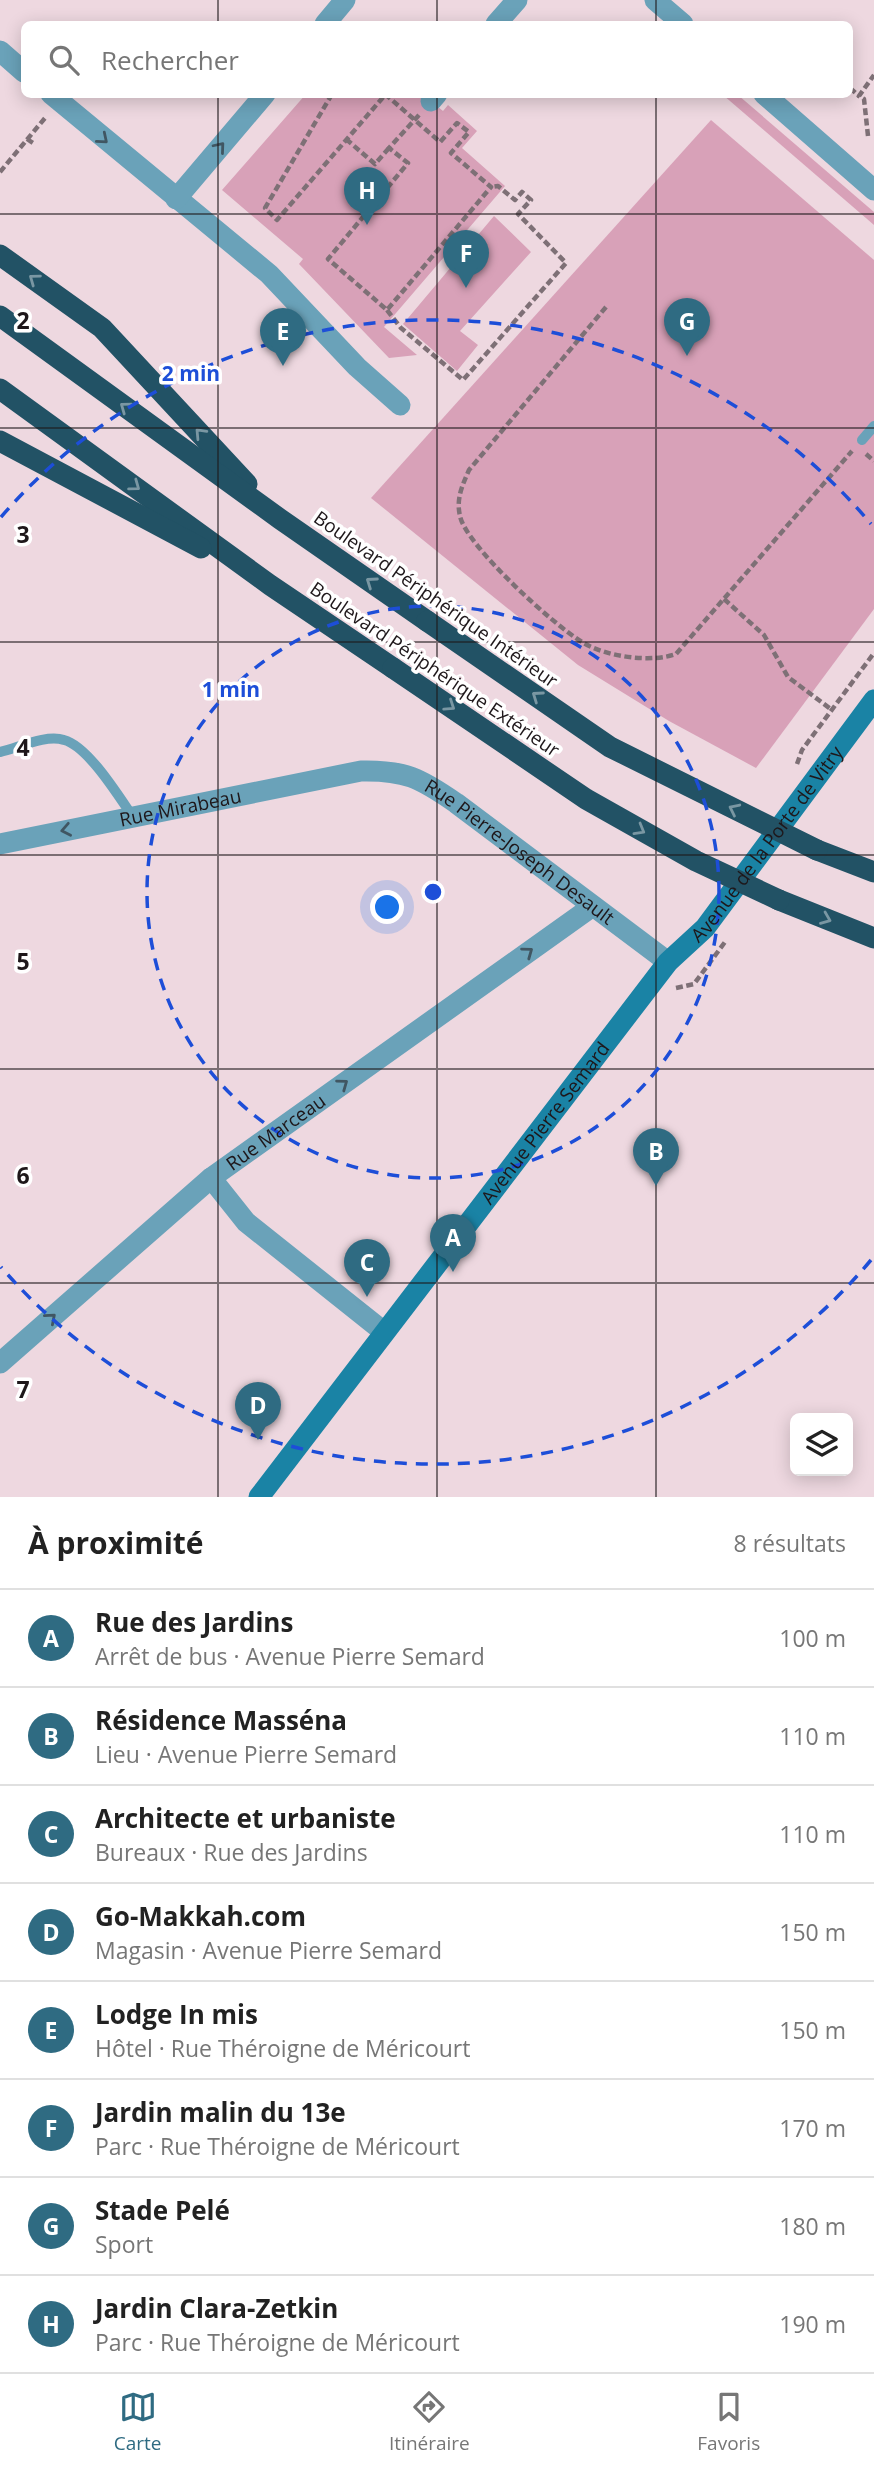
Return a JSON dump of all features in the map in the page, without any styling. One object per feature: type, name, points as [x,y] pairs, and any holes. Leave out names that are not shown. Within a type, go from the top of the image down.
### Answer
[{"type":"highway","points":[[0,255],[102,328],[280,519]]},
{"type":"highway","name":"Boulevard Périphérique Intérieur","points":[[0,316],[280,519],[610,747],[817,850],[874,872]]},
{"type":"highway","name":"Boulevard Périphérique Extérieur","points":[[0,389],[271,585],[586,799],[696,861],[779,900],[874,938]]},
{"type":"highway","points":[[0,441],[271,585]]},
{"type":"street","points":[[328,21],[345,0]]},
{"type":"street","points":[[499,21],[517,0]]},
{"type":"street","points":[[662,2],[680,21]]},
{"type":"street","points":[[0,51],[21,69]]},
{"type":"street","points":[[176,199],[262,98]]},
{"type":"street","points":[[769,98],[874,190]]},
{"type":"street","points":[[51,103],[213,226],[268,274],[357,367],[400,405]]},
{"type":"street","name":"Avenue de la Porte de Vitry","points":[[653,981],[668,961],[705,928],[874,699]]},
{"type":"street","name":"Rue Pierre-Joseph Desault","points":[[361,771],[394,770],[428,784],[668,961]]},
{"type":"street","name":"Rue Mirabeau","points":[[0,844],[361,771]]},
{"type":"street","name":"Rue Marceau","points":[[0,1363],[211,1178],[593,906]]},
{"type":"street","name":"Avenue Pierre Semard","points":[[259,1497],[653,981]]},
{"type":"street","points":[[211,1178],[246,1222],[384,1332]]},
{"type":"lane","points":[[862,440],[874,426]]},
{"type":"lane","points":[[0,752],[50,739],[64,740],[88,757],[133,817]]},
{"type":"path","points":[[859,96],[874,75]]},
{"type":"path","points":[[853,91],[864,99],[868,136]]},
{"type":"path","points":[[330,98],[265,208],[277,220],[382,98]]},
{"type":"path","points":[[389,98],[440,142],[457,122],[469,132],[451,153],[491,187]]},
{"type":"path","points":[[346,139],[374,164],[434,98]]},
{"type":"path","points":[[0,172],[51,103]]},
{"type":"path","points":[[867,130],[874,129]]},
{"type":"path","points":[[27,139],[33,143]]},
{"type":"path","points":[[387,310],[491,187],[498,186],[515,200],[522,192],[531,200],[518,214],[566,263],[463,380],[401,328],[387,310],[328,259],[408,163],[390,148]]},
{"type":"path","points":[[606,307],[470,470],[459,492],[460,517],[469,537],[494,566],[583,643],[608,653],[663,659],[676,654],[857,446],[874,461]]},
{"type":"path","points":[[724,599],[764,635],[788,677],[832,710]]},
{"type":"shaded area","points":[[302,98],[427,98],[443,111],[448,105],[477,131],[462,148],[505,186],[384,327],[417,355],[389,358],[299,264],[303,259],[222,190]]},
{"type":"shaded area","points":[[726,98],[741,98],[874,212],[874,225]]},
{"type":"shaded area","points":[[711,120],[874,260],[874,609],[756,768],[669,721],[578,665],[371,498]]},
{"type":"shaded area","points":[[494,216],[531,252],[460,331],[478,345],[457,371],[403,324]]},
{"type":"place","name":"Jardin Clara-Zetkin","points":[[367,225]]},
{"type":"place","name":"Jardin malin du 13e","points":[[466,288]]},
{"type":"place","name":"Stade Pelé","points":[[687,356]]},
{"type":"place","name":"Lodge In mis","points":[[283,366]]},
{"type":"place","name":"Résidence Masséna","points":[[656,1186]]},
{"type":"place","name":"Rue des Jardins","points":[[453,1272]]},
{"type":"place","name":"Architecte et urbaniste","points":[[367,1297]]},
{"type":"place","name":"Go-Makkah.com","points":[[258,1440]]}]
